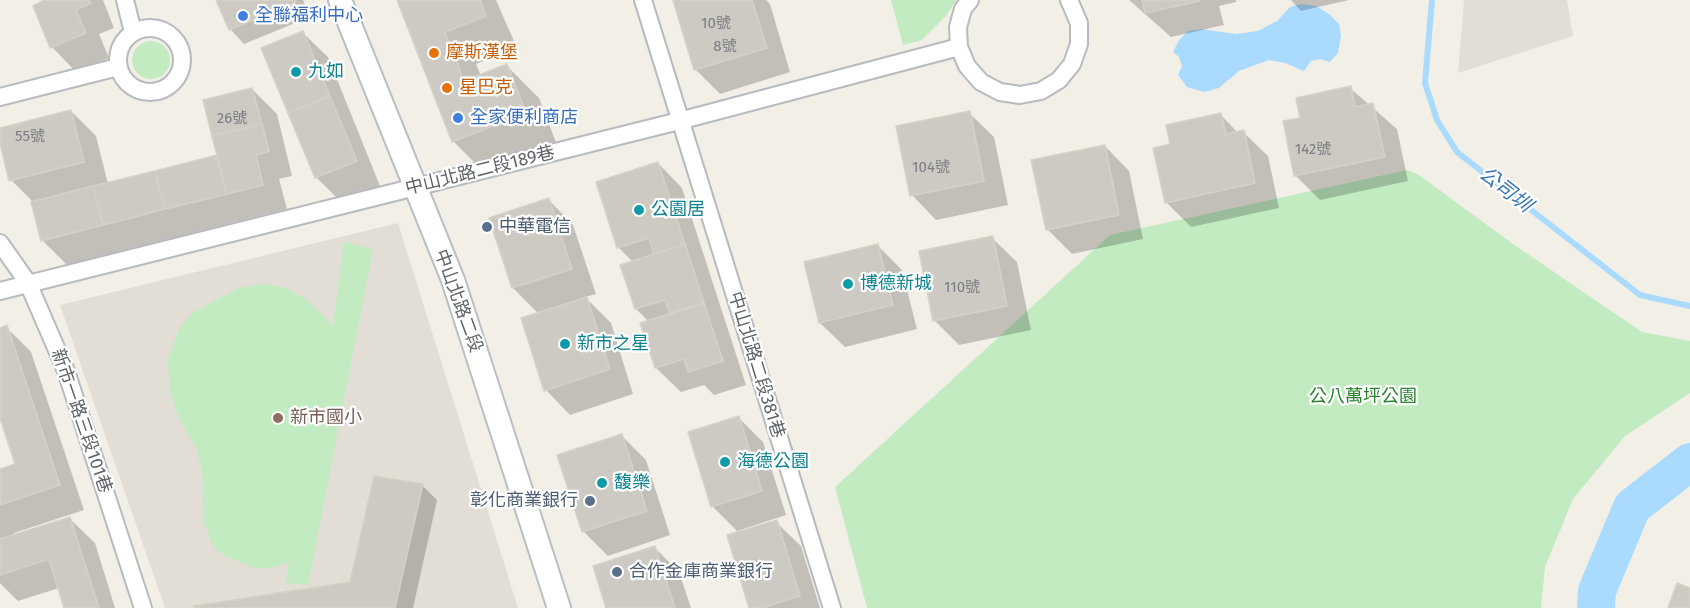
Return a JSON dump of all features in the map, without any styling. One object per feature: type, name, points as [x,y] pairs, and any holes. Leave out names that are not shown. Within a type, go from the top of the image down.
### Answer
[{"type":"street","points":[[125,0],[133,32]]},
{"type":"street","name":"中山北路二段","points":[[340,0],[413,187],[453,280],[559,608]]},
{"type":"street","name":"中山北路二段381巷","points":[[643,0],[832,608]]},
{"type":"street","points":[[970,0],[963,9],[958,27],[959,46],[967,66],[981,82],[999,92],[1020,95],[1041,91],[1059,80],[1072,64],[1079,44],[1079,23],[1069,0]]},
{"type":"street","points":[[144,28],[165,31],[180,48],[180,70],[167,87],[146,92],[128,84],[118,67],[120,47],[133,32],[144,28]]},
{"type":"street","name":"中山北路二段189巷","points":[[0,291],[679,121],[959,46]]},
{"type":"street","points":[[0,97],[118,67]]},
{"type":"street","name":"新市一路三段101巷","points":[[0,243],[28,283],[66,371],[143,608]]},
{"type":"shaded area","points":[[1464,0],[1567,0],[1573,36],[1458,73]]},
{"type":"shaded area","name":"新市國小","points":[[398,223],[518,608],[165,608],[60,305]]},
{"type":"green space","points":[[891,0],[956,0],[946,16],[922,40],[903,45]]},
{"type":"green space","points":[[151,41],[165,46],[170,60],[165,74],[151,79],[137,74],[132,60],[137,46]]},
{"type":"green space","name":"公八萬坪公園","points":[[1407,170],[1419,175],[1513,244],[1642,332],[1690,341],[1690,393],[1625,436],[1573,499],[1545,567],[1541,608],[867,608],[835,487],[1110,235]]},
{"type":"green space","points":[[344,242],[373,249],[308,585],[286,583],[289,562],[271,568],[255,568],[226,557],[213,546],[204,522],[202,471],[196,448],[179,418],[170,392],[168,358],[180,327],[193,312],[241,287],[267,284],[283,287],[306,299],[333,326]]},
{"type":"water","points":[[1301,4],[1316,6],[1339,24],[1341,36],[1338,53],[1330,62],[1320,59],[1311,61],[1304,71],[1285,63],[1269,60],[1239,71],[1219,88],[1204,92],[1187,87],[1178,75],[1182,66],[1179,57],[1173,52],[1179,40],[1188,31],[1201,29],[1236,34],[1258,31],[1277,21],[1290,7]]},
{"type":"building","points":[[44,0],[89,0],[91,3],[76,10],[86,33],[50,48],[33,6]]},
{"type":"building","name":"全聯福利中心","points":[[216,0],[295,0],[296,2],[229,30]]},
{"type":"building","points":[[397,0],[480,0],[486,16],[445,32],[464,81],[507,64],[526,113],[452,142]]},
{"type":"building","points":[[673,0],[752,0],[767,48],[694,70]]},
{"type":"building","points":[[1142,0],[1200,0],[1200,1],[1145,13]]},
{"type":"building","name":"九如","points":[[303,31],[330,96],[288,113],[261,48]]},
{"type":"building","points":[[1351,86],[1355,107],[1373,103],[1385,157],[1294,176],[1283,121],[1300,118],[1296,98]]},
{"type":"building","points":[[252,88],[262,124],[212,136],[203,100]]},
{"type":"building","name":"九如","points":[[330,96],[357,161],[315,178],[288,113]]},
{"type":"building","points":[[71,110],[84,162],[9,181],[0,143],[0,128]]},
{"type":"building","points":[[970,111],[984,181],[910,196],[896,126]]},
{"type":"building","points":[[1221,113],[1226,134],[1244,130],[1255,183],[1165,203],[1153,148],[1170,144],[1166,125]]},
{"type":"building","points":[[262,124],[269,151],[256,155],[263,185],[227,194],[212,136]]},
{"type":"building","points":[[1105,145],[1119,215],[1046,230],[1031,160]]},
{"type":"building","points":[[217,155],[227,194],[165,209],[155,171]]},
{"type":"building","name":"公園居","points":[[658,162],[685,244],[654,254],[649,238],[617,248],[596,182]]},
{"type":"building","points":[[155,171],[165,209],[103,225],[93,186]]},
{"type":"building","points":[[93,186],[103,225],[41,241],[31,202]]},
{"type":"building","points":[[549,198],[572,269],[512,288],[489,218]]},
{"type":"building","points":[[993,236],[1007,306],[933,321],[919,251]]},
{"type":"building","name":"公園居","points":[[685,244],[704,303],[670,314],[665,300],[635,309],[620,265]]},
{"type":"building","name":"博德新城","points":[[878,244],[893,305],[819,323],[804,262]]},
{"type":"building","name":"新市之星","points":[[587,297],[610,369],[544,391],[521,318]]},
{"type":"building","points":[[704,303],[723,361],[688,372],[684,359],[655,368],[640,323]]},
{"type":"building","points":[[7,325],[60,485],[0,505],[0,469],[15,464],[0,418],[0,328]]},
{"type":"building","name":"海德公園","points":[[739,416],[762,491],[711,507],[688,432]]},
{"type":"building","name":"馥樂","points":[[622,434],[647,511],[582,532],[557,455]]},
{"type":"building","points":[[374,476],[423,484],[395,608],[194,608],[194,606],[350,582]]},
{"type":"building","points":[[70,517],[99,608],[64,608],[49,559],[0,575],[0,539]]},
{"type":"building","name":"海德公園","points":[[777,520],[800,596],[762,608],[749,608],[727,535]]},
{"type":"building","name":"馥樂","points":[[655,546],[675,608],[606,608],[593,566]]},
{"type":"building","points":[[1677,583],[1690,588],[1690,608],[1668,608]]},
{"type":"waterway","name":"公司圳","points":[[1432,0],[1425,83],[1437,120],[1457,152],[1640,295],[1690,306]]},
{"type":"waterway","points":[[1596,608],[1597,591],[1632,507],[1690,462]]},
{"type":"place","name":"全聯福利中心","points":[[243,16]]},
{"type":"place","name":"摩斯漢堡","points":[[434,53]]},
{"type":"place","name":"九如","points":[[296,72]]},
{"type":"place","name":"星巴克","points":[[447,88]]},
{"type":"place","name":"全家便利商店","points":[[458,118]]},
{"type":"place","name":"公園居","points":[[639,210]]},
{"type":"place","name":"中華電信","points":[[487,227]]},
{"type":"place","name":"博德新城","points":[[848,284]]},
{"type":"place","name":"新市之星","points":[[565,344]]},
{"type":"place","name":"新市國小","points":[[278,418]]},
{"type":"place","name":"海德公園","points":[[725,462]]},
{"type":"place","name":"馥樂","points":[[602,483]]},
{"type":"place","name":"彰化商業銀行","points":[[590,501]]},
{"type":"place","name":"合作金庫商業銀行","points":[[617,572]]}]
